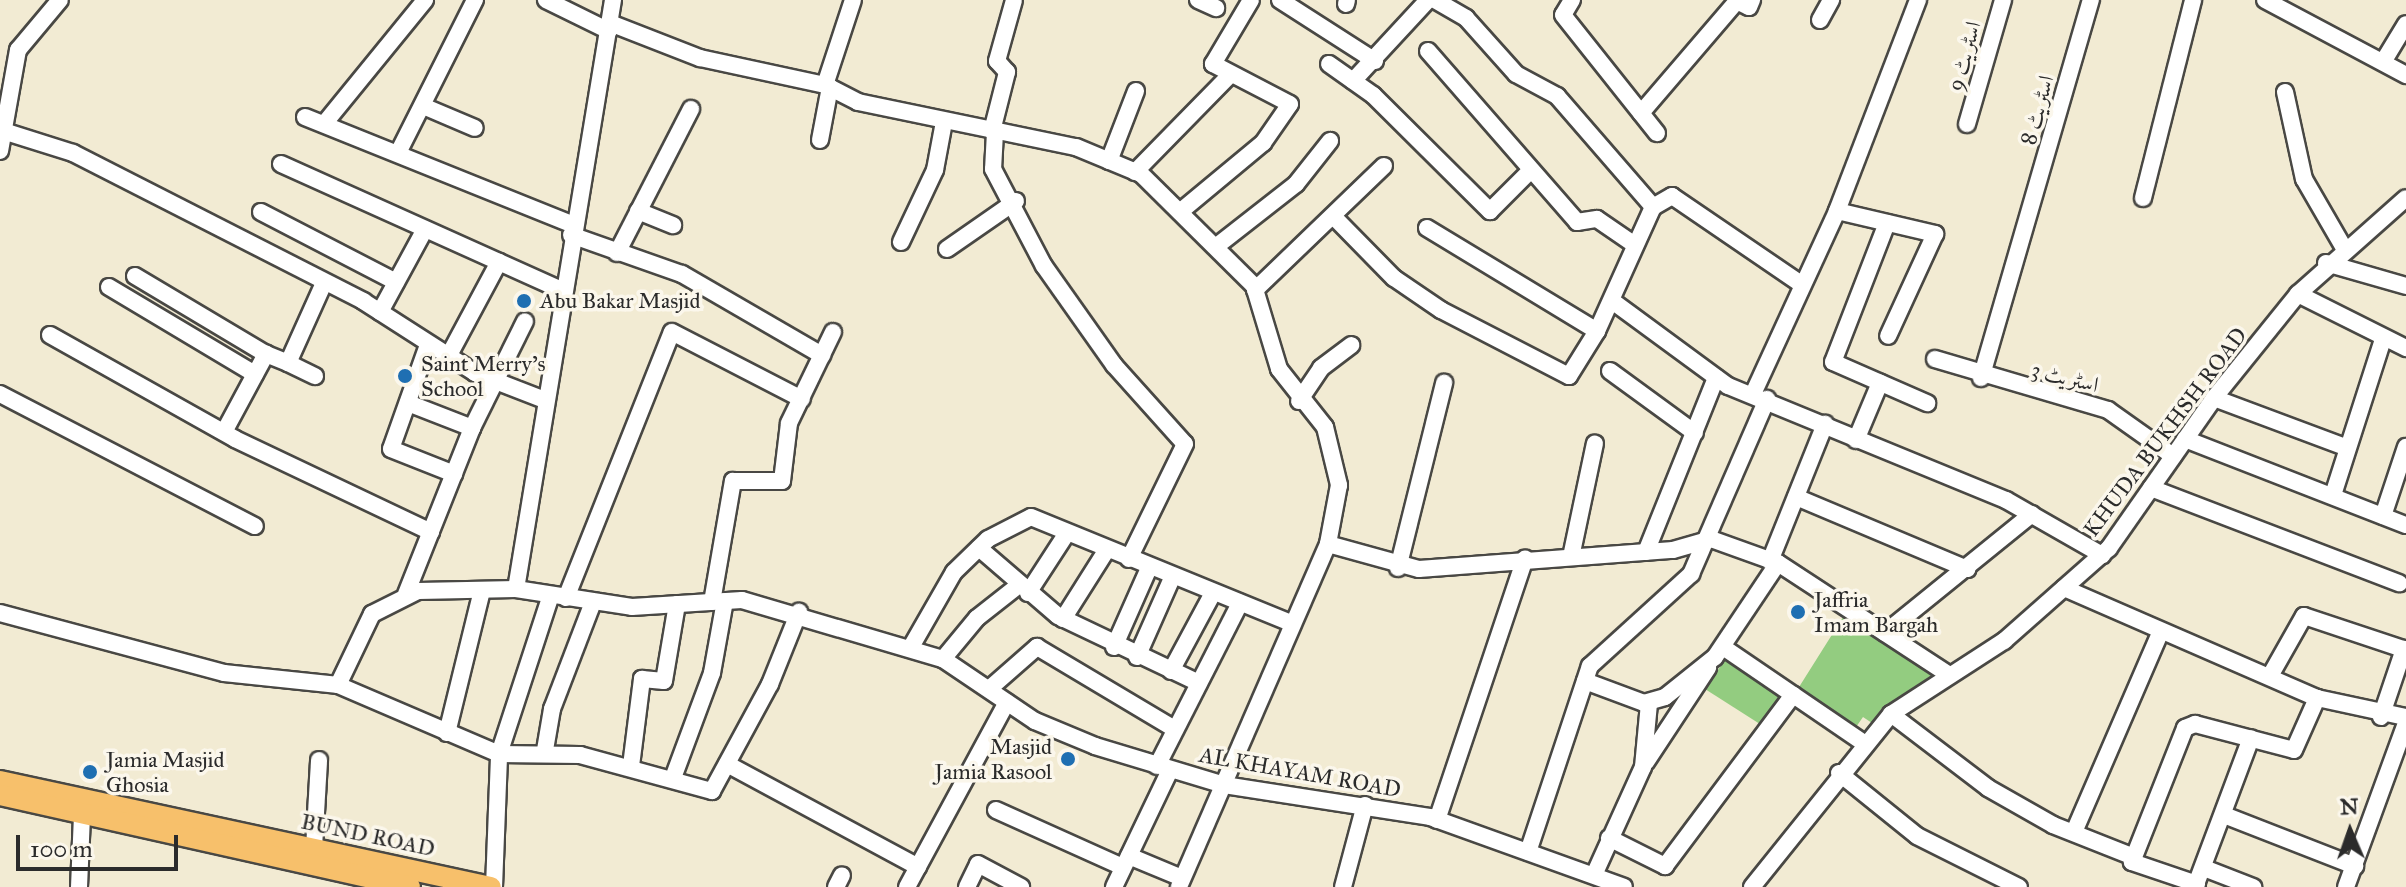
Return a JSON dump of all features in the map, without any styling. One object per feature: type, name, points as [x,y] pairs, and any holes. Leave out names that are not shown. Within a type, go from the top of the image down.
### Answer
[{"type":"main road","name":"BUND ROAD","points":[[0,781],[492,887]]},
{"type":"main road","name":"BUND ROAD","points":[[0,795],[410,887]]},
{"type":"street","points":[[0,151],[18,50],[60,0]]},
{"type":"street","points":[[324,124],[425,0]]},
{"type":"street","points":[[399,151],[475,0]]},
{"type":"street","points":[[546,0],[610,27],[700,58],[828,86],[858,102],[993,131],[1109,161],[1135,172],[1181,211],[1218,245],[1255,290],[1279,369],[1299,401],[1325,427],[1339,485],[1328,544],[1291,623],[1181,882],[996,810]]},
{"type":"street","points":[[516,589],[542,399],[613,0]]},
{"type":"street","points":[[820,140],[828,86],[853,0]]},
{"type":"street","points":[[1014,0],[997,61],[1007,72],[993,131],[993,169],[1016,201],[1044,266],[1082,323],[1185,444],[1129,559]]},
{"type":"street","points":[[1198,0],[1216,8]]},
{"type":"street","points":[[1181,211],[1263,143],[1290,104],[1229,76],[1213,64],[1251,0]]},
{"type":"street","points":[[1280,0],[1375,61]]},
{"type":"street","points":[[1353,81],[1375,61],[1428,0]]},
{"type":"street","points":[[1435,0],[1466,18],[1516,74],[1557,96],[1653,207]]},
{"type":"street","points":[[1641,113],[1737,1],[1749,7],[1752,0]]},
{"type":"street","points":[[1820,20],[1831,0]]},
{"type":"street","points":[[1528,852],[1585,681],[1599,652],[1691,574],[1711,539],[1801,284],[1837,211],[1918,0]]},
{"type":"street","name":"اسٹریٹ 9","points":[[1967,124],[2003,0]]},
{"type":"street","name":"اسٹریٹ 8","points":[[1981,378],[2022,222],[2030,224],[2091,0]]},
{"type":"street","points":[[2143,198],[2193,0]]},
{"type":"street","points":[[2272,1],[2406,75]]},
{"type":"street","points":[[1567,7],[1657,133]]},
{"type":"street","points":[[2383,62],[2406,24]]},
{"type":"street","points":[[1428,51],[1529,172],[1577,222],[1597,219],[1635,245]]},
{"type":"street","points":[[1329,64],[1353,81],[1490,211],[1529,172]]},
{"type":"street","points":[[1135,172],[1229,76]]},
{"type":"street","points":[[1109,161],[1136,91]]},
{"type":"street","points":[[2285,92],[2304,179],[2344,248]]},
{"type":"street","points":[[423,106],[475,128]]},
{"type":"street","points":[[617,253],[691,109]]},
{"type":"street","points":[[305,117],[399,151],[617,253],[682,274],[822,355]]},
{"type":"street","points":[[901,242],[931,181],[944,122]]},
{"type":"street","points":[[3,131],[73,153],[380,312],[448,357],[542,399]]},
{"type":"street","points":[[1218,245],[1296,184],[1330,141]]},
{"type":"street","points":[[281,164],[561,290]]},
{"type":"street","points":[[1255,290],[1384,166]]},
{"type":"street","points":[[1333,216],[1429,302],[1569,376],[1615,303],[1635,245],[1653,207],[1672,196],[1801,284]]},
{"type":"street","name":"KHUDA BUKHSH ROAD","points":[[1752,887],[1839,773],[1891,714],[2004,641],[2102,555],[2214,398],[2298,294],[2326,263],[2406,198]]},
{"type":"street","points":[[947,249],[1016,201]]},
{"type":"street","points":[[638,211],[673,225]]},
{"type":"street","points":[[1837,211],[1935,234],[1888,336]]},
{"type":"street","points":[[261,212],[396,282]]},
{"type":"street","points":[[1887,223],[1833,362],[1927,403]]},
{"type":"street","points":[[1427,228],[1597,331]]},
{"type":"street","points":[[380,312],[425,229]]},
{"type":"street","points":[[448,357],[499,262]]},
{"type":"street","points":[[2326,263],[2406,286]]},
{"type":"street","points":[[135,276],[266,354],[315,376]]},
{"type":"street","points":[[288,363],[324,283]]},
{"type":"street","points":[[109,287],[255,374]]},
{"type":"street","points":[[2298,294],[2406,348]]},
{"type":"street","points":[[1615,303],[1716,378],[2032,514],[2102,555]]},
{"type":"street","points":[[338,685],[372,614],[406,594],[472,428],[525,321]]},
{"type":"street","points":[[492,887],[499,754],[558,597],[672,332],[802,399]]},
{"type":"street","points":[[673,778],[709,683],[733,481],[782,481],[789,423],[833,332]]},
{"type":"street","points":[[50,335],[224,432],[431,532]]},
{"type":"street","points":[[2333,495],[2345,447],[2383,339]]},
{"type":"street","points":[[428,345],[391,449],[454,474]]},
{"type":"street","points":[[1299,401],[1321,368],[1351,345]]},
{"type":"street","points":[[224,432],[266,354]]},
{"type":"street","name":"اسٹریٹ 3","points":[[1935,359],[1981,378],[2108,410],[2173,456]]},
{"type":"street","points":[[1610,371],[1695,433]]},
{"type":"street","points":[[1646,552],[1716,378]]},
{"type":"street","points":[[1398,568],[1444,383]]},
{"type":"street","points":[[1856,440],[1880,383]]},
{"type":"street","points":[[0,394],[255,526]]},
{"type":"street","points":[[2214,398],[2345,447]]},
{"type":"street","points":[[408,403],[472,428]]},
{"type":"street","points":[[1594,875],[1643,767],[1774,562],[1825,424]]},
{"type":"street","points":[[2185,439],[2406,525]]},
{"type":"street","points":[[1571,557],[1595,443]]},
{"type":"street","points":[[2383,516],[2406,447]]},
{"type":"street","points":[[2151,488],[2399,583]]},
{"type":"street","points":[[1796,497],[1967,569]]},
{"type":"street","points":[[1885,633],[2032,514]]},
{"type":"street","points":[[911,647],[932,600],[979,548],[1031,517],[1172,578],[1291,623]]},
{"type":"street","points":[[943,659],[977,618],[1024,589],[1067,533]]},
{"type":"street","points":[[1328,544],[1398,568],[1646,552],[1711,539],[1774,562],[1946,673]]},
{"type":"street","points":[[979,548],[1063,619],[1114,647],[1199,683]]},
{"type":"street","points":[[1063,619],[1106,551]]},
{"type":"street","points":[[1437,820],[1525,558]]},
{"type":"street","points":[[1114,647],[1149,568]]},
{"type":"street","points":[[1137,657],[1172,578]]},
{"type":"street","points":[[2064,588],[2317,698],[2381,717],[2406,720],[2346,887]]},
{"type":"street","name":"AL KHAYAM ROAD","points":[[406,594],[516,589],[593,602],[719,602],[799,612],[943,659],[1035,721],[1163,768],[1224,785],[1365,805],[1437,820],[1624,887]]},
{"type":"street","points":[[447,733],[482,590]]},
{"type":"street","points":[[1171,671],[1213,593]]},
{"type":"street","points":[[545,750],[552,709],[593,602]]},
{"type":"street","points":[[1114,887],[1163,768],[1173,728],[1240,603]]},
{"type":"street","points":[[631,766],[642,679],[664,681],[677,604]]},
{"type":"street","points":[[0,613],[224,673],[338,685],[499,754],[545,750],[631,766],[712,791],[799,612]]},
{"type":"street","points":[[2270,676],[2304,616],[2405,650],[2381,717]]},
{"type":"street","points":[[2074,832],[2161,631]]},
{"type":"street","points":[[989,689],[1037,647],[1173,728]]},
{"type":"street","points":[[1719,652],[1793,695],[1865,744]]},
{"type":"street","points":[[1643,767],[1649,704],[1719,652]]},
{"type":"street","points":[[1585,681],[1649,704]]},
{"type":"street","points":[[1609,838],[1665,866],[1793,695]]},
{"type":"street","points":[[2134,857],[2185,728],[2195,724],[2297,749],[2317,698]]},
{"type":"street","points":[[907,887],[1007,702]]},
{"type":"street","points":[[1891,714],[1988,788],[2074,832],[2198,879],[2253,887]]},
{"type":"street","points":[[2198,879],[2251,738]]},
{"type":"street","points":[[314,848],[319,760]]},
{"type":"street","points":[[727,764],[918,867]]},
{"type":"street","points":[[1839,773],[1917,836],[2019,887]]},
{"type":"street","points":[[1343,887],[1365,805]]},
{"type":"street","points":[[79,887],[82,814]]},
{"type":"street","points":[[2224,815],[2355,866]]},
{"type":"street","points":[[967,887],[978,864],[1021,887]]},
{"type":"green space","points":[[1845,614],[1945,679],[1891,714],[1882,708],[1872,723],[1863,717],[1854,730],[1794,695]]},
{"type":"green space","points":[[1726,658],[1784,698],[1763,726],[1705,689]]},
{"type":"place","name":"Abu Bakar Masjid","points":[[524,301]]},
{"type":"place","name":"Saint Merry's School","points":[[405,376]]},
{"type":"place","name":"Jaffria Imam Bargah","points":[[1798,612]]},
{"type":"place","name":"Masjid Jamia Rasool","points":[[1068,759]]},
{"type":"place","name":"Jamia Masjid Ghosia","points":[[90,772]]}]
